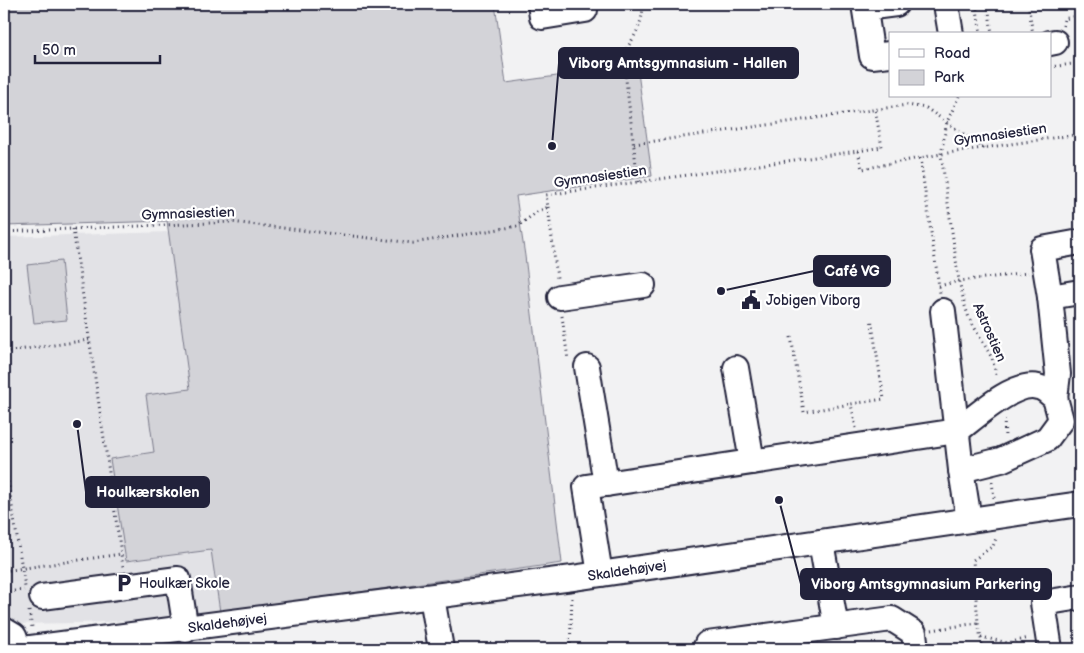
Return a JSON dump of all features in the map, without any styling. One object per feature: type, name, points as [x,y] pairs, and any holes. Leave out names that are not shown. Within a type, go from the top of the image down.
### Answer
[{"type":"street","points":[[540,4],[542,17],[585,10]]},
{"type":"street","points":[[889,54],[872,56],[865,6],[896,4]]},
{"type":"street","points":[[946,4],[951,32]]},
{"type":"street","points":[[1055,398],[1058,374],[1050,297],[1042,249],[1080,242]]},
{"type":"street","points":[[560,297],[643,285]]},
{"type":"street","points":[[1050,297],[1080,292]]},
{"type":"street","points":[[943,311],[961,470],[969,520]]},
{"type":"street","points":[[586,367],[606,484]]},
{"type":"street","points":[[736,368],[752,462]]},
{"type":"street","points":[[600,574],[586,487],[957,431],[1001,396],[1022,388],[1038,386],[1055,398],[1071,418],[1046,439],[1001,460],[961,470]]},
{"type":"street","name":"Skaldehøjvej","points":[[21,649],[186,630],[573,578],[1080,504]]},
{"type":"street","points":[[821,542],[836,627]]},
{"type":"street","points":[[42,597],[178,579],[186,630]]},
{"type":"street","points":[[432,597],[441,649]]},
{"type":"street","points":[[1049,643],[1043,603],[1080,597]]},
{"type":"street","points":[[705,649],[707,644],[892,619],[915,641]]},
{"type":"street","points":[[4,630],[14,636],[21,649]]},
{"type":"path","points":[[638,182],[622,54],[636,36],[643,16],[643,4]]},
{"type":"path","points":[[976,4],[981,32]]},
{"type":"path","points":[[988,4],[992,32]]},
{"type":"path","points":[[1028,4],[1033,32]]},
{"type":"path","points":[[1052,67],[1080,63]]},
{"type":"path","name":"Astrostien","points":[[958,98],[947,122],[941,154],[959,281],[965,306],[992,358],[1001,396],[1006,434],[999,476],[991,483],[997,516]]},
{"type":"path","points":[[634,144],[907,105],[926,108],[984,148]]},
{"type":"path","points":[[858,151],[882,147],[875,109]]},
{"type":"path","name":"Gymnasiestien","points":[[4,232],[231,222],[413,243],[518,226],[537,212],[548,207],[546,195],[858,151],[862,169],[941,154],[1080,134]]},
{"type":"path","points":[[920,158],[943,311]]},
{"type":"path","points":[[73,229],[126,586]]},
{"type":"path","points":[[940,286],[959,281],[1046,271]]},
{"type":"path","points":[[791,337],[804,412],[884,398],[871,318]]},
{"type":"path","points":[[4,352],[89,340]]},
{"type":"path","points":[[851,404],[858,446]]},
{"type":"path","points":[[4,469],[6,469],[22,569]]},
{"type":"path","points":[[983,649],[978,623],[973,560],[993,546],[999,531],[997,516]]},
{"type":"path","points":[[4,571],[121,554]]},
{"type":"path","points":[[570,649],[573,578]]},
{"type":"path","points":[[975,591],[1005,586]]},
{"type":"path","points":[[915,641],[978,623]]},
{"type":"path","points":[[981,637],[1008,643]]},
{"type":"path","points":[[1000,649],[1008,643],[1024,638],[1049,643]]},
{"type":"shaded area","points":[[169,232],[190,390],[154,452],[110,459],[127,561],[211,550],[220,612],[127,621],[4,624],[4,237]]},
{"type":"green space","points":[[4,4],[495,4],[506,83],[637,65],[652,176],[516,196],[562,563],[220,612],[211,550],[126,561],[110,459],[154,452],[146,395],[190,389],[167,221],[4,226]]},
{"type":"green space","points":[[61,261],[67,320],[34,323],[27,265]]},
{"type":"place","name":"Viborg Amtsgymnasium - Hallen","points":[[552,146]]},
{"type":"place","name":"Café VG","points":[[721,291]]},
{"type":"place","name":"Jobigen Viborg","points":[[751,300]]},
{"type":"place","name":"Houlkærskolen","points":[[77,424]]},
{"type":"place","name":"Viborg Amtsgymnasium Parkering","points":[[779,500]]},
{"type":"place","name":"Houlkær Skole","points":[[124,583]]}]
